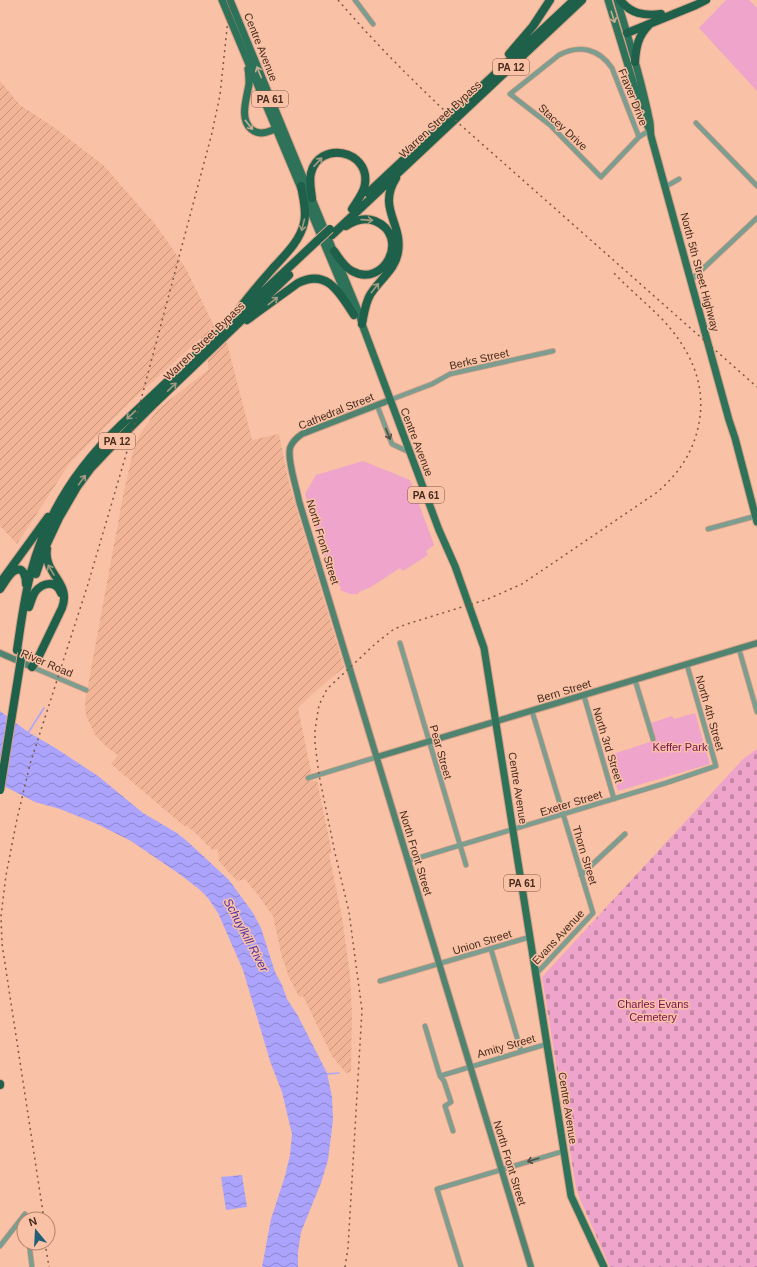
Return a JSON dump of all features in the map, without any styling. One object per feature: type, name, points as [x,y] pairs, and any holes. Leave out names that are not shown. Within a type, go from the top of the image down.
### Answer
[{"type":"highway","points":[[474,94],[540,18],[550,0]]},
{"type":"highway","name":"Warren Street Bypass","points":[[331,232],[352,208],[574,0]]},
{"type":"highway","name":"Warren Street Bypass","points":[[0,790],[26,595],[31,571],[41,542],[53,515],[65,493],[85,463],[110,435],[201,354],[331,232],[400,171],[582,0]]},
{"type":"highway","points":[[619,0],[627,8],[640,14],[661,14]]},
{"type":"highway","points":[[624,32],[661,14],[696,0]]},
{"type":"highway","points":[[624,32],[651,24],[706,0]]},
{"type":"highway","points":[[635,62],[638,39],[645,29],[651,24]]},
{"type":"highway","points":[[312,198],[310,178],[315,164],[326,155],[335,152],[344,153],[352,156],[359,162],[364,169],[365,175],[364,190],[352,208]]},
{"type":"highway","points":[[362,324],[365,306],[369,297],[393,266],[398,254],[398,241],[390,210],[389,197],[392,185],[400,171]]},
{"type":"highway","points":[[229,328],[248,298],[300,236],[305,215],[301,186]]},
{"type":"highway","points":[[331,232],[356,220],[369,219],[377,222],[385,228],[391,237],[391,255],[386,265],[378,271],[367,274],[359,274],[351,271],[334,251]]},
{"type":"highway","points":[[229,328],[263,309],[298,283],[309,278],[320,279],[332,285],[354,316]]},
{"type":"highway","name":"Warren Street Bypass","points":[[0,756],[19,652],[37,573],[49,538],[64,507],[91,468],[201,354]]},
{"type":"highway","points":[[0,583],[65,493]]},
{"type":"highway","points":[[32,667],[42,651],[65,600],[63,586],[50,570],[47,562],[46,554],[49,538]]},
{"type":"highway","points":[[0,589],[12,572],[20,570],[26,576],[26,595]]},
{"type":"highway","points":[[29,607],[35,593],[42,586],[51,584],[60,590],[60,603],[35,656],[32,667]]},
{"type":"main road","name":"Centre Avenue","points":[[222,0],[247,60],[312,198],[334,251],[359,313],[390,400],[484,648],[571,1196],[604,1267]]},
{"type":"main road","name":"Centre Avenue","points":[[230,0],[301,186],[354,316],[362,324]]},
{"type":"main road","name":"North 5th Street Highway","points":[[608,0],[624,32],[635,62],[650,120],[650,130],[665,187],[756,518]]},
{"type":"main road","name":"North 5th Street Highway","points":[[619,0],[624,32],[644,121],[650,130]]},
{"type":"main road","points":[[247,60],[249,80],[244,112],[246,122],[252,129],[258,132],[267,132],[279,127]]},
{"type":"street","points":[[355,0],[374,24]]},
{"type":"street","name":"Fraver Drive","points":[[510,94],[559,55],[577,49],[585,49],[594,52],[604,59],[612,68],[639,137]]},
{"type":"street","name":"Stacey Drive","points":[[510,94],[550,125],[601,177],[639,137]]},
{"type":"street","points":[[696,123],[757,186]]},
{"type":"street","points":[[639,137],[650,130]]},
{"type":"street","points":[[665,187],[679,179]]},
{"type":"street","points":[[691,280],[757,218]]},
{"type":"street","name":"Berks Street","points":[[390,400],[432,384],[450,374],[553,351]]},
{"type":"street","name":"Cathedral Street","points":[[293,443],[302,434],[390,400]]},
{"type":"street","points":[[377,405],[392,444],[405,449],[410,453]]},
{"type":"street","name":"North Front Street","points":[[293,443],[290,449],[290,456],[300,501],[531,1267]]},
{"type":"street","points":[[708,528],[756,518]]},
{"type":"street","name":"Pear Street","points":[[400,643],[428,742],[466,866]]},
{"type":"street","name":"Bern Street","points":[[376,757],[757,643]]},
{"type":"street","points":[[739,649],[757,712]]},
{"type":"street","name":"River Road","points":[[0,653],[86,690]]},
{"type":"street","name":"North 4th Street","points":[[687,664],[716,766]]},
{"type":"street","points":[[635,680],[653,739]]},
{"type":"street","name":"North 3rd Street","points":[[584,696],[614,799]]},
{"type":"street","name":"Thorn Street","points":[[532,711],[592,913]]},
{"type":"street","points":[[308,778],[376,757]]},
{"type":"street","name":"Exeter Street","points":[[408,861],[666,784],[716,766]]},
{"type":"street","points":[[581,875],[625,834]]},
{"type":"street","name":"Evans Avenue","points":[[536,974],[592,913]]},
{"type":"street","name":"Union Street","points":[[380,981],[530,937]]},
{"type":"street","points":[[491,949],[521,1051]]},
{"type":"street","points":[[425,1026],[440,1076],[444,1081],[451,1102],[445,1106],[453,1131]]},
{"type":"street","name":"Amity Street","points":[[440,1076],[547,1044]]},
{"type":"street","points":[[461,1267],[437,1189],[564,1151]]},
{"type":"street","points":[[0,1246],[16,1227]]},
{"type":"street","points":[[29,1251],[32,1267]]},
{"type":"shaded area","points":[[0,81],[20,105],[55,128],[103,165],[155,224],[185,267],[212,322],[227,343],[252,440],[279,434],[289,483],[344,667],[298,708],[313,781],[317,780],[332,853],[329,854],[342,917],[350,975],[352,1014],[351,1072],[346,1073],[332,1056],[303,996],[299,997],[289,977],[282,957],[273,916],[258,895],[245,879],[237,881],[231,875],[219,861],[218,849],[212,850],[210,846],[208,846],[186,825],[184,826],[111,764],[118,755],[108,748],[96,736],[86,716],[85,702],[124,491],[133,452],[140,434],[158,409],[208,370],[208,358],[201,338],[128,404],[69,464],[17,544],[0,526]]},
{"type":"green space","points":[[726,0],[749,0],[757,8],[757,91],[699,28]]},
{"type":"green space","points":[[363,461],[410,480],[434,545],[426,551],[428,555],[403,571],[400,568],[358,594],[350,594],[340,590],[341,587],[330,575],[305,494],[316,475]]},
{"type":"green space","name":"Keffer Park","points":[[695,713],[710,764],[618,791],[607,756],[656,740],[651,723],[672,716],[674,719]]},
{"type":"green space","name":"Charles Evans Cemetery","points":[[757,749],[757,1267],[610,1267],[576,1188],[542,977],[743,759]]},
{"type":"water","name":"Schuylkill River","points":[[0,711],[28,732],[98,776],[143,813],[177,833],[229,880],[253,913],[261,928],[275,972],[287,999],[298,1016],[327,1073],[332,1097],[333,1120],[328,1160],[321,1183],[301,1232],[298,1252],[298,1267],[262,1267],[271,1219],[290,1155],[292,1134],[282,1092],[271,1064],[243,970],[218,913],[208,898],[199,889],[131,841],[97,824],[60,809],[35,802],[0,784]]},
{"type":"water","points":[[242,1175],[247,1207],[226,1210],[221,1177]]},
{"type":"waterway","points":[[28,733],[44,708]]},
{"type":"waterway","points":[[327,1074],[339,1073]]},
{"type":"railway","points":[[43,1211],[2,944],[1,916],[6,875],[30,764],[88,584],[130,441],[212,133],[220,95],[230,0]]},
{"type":"railway","points":[[338,0],[391,58],[447,113],[757,387]]},
{"type":"railway","points":[[345,1267],[348,1248],[362,1010],[349,912],[319,775],[315,743],[315,730],[319,705],[327,689],[375,644],[394,629],[488,599],[522,584],[656,493],[671,479],[683,464],[695,438],[700,412],[698,382],[694,368],[688,354],[671,329],[614,273]]},
{"type":"railway","points":[[46,1251],[49,1267]]}]
